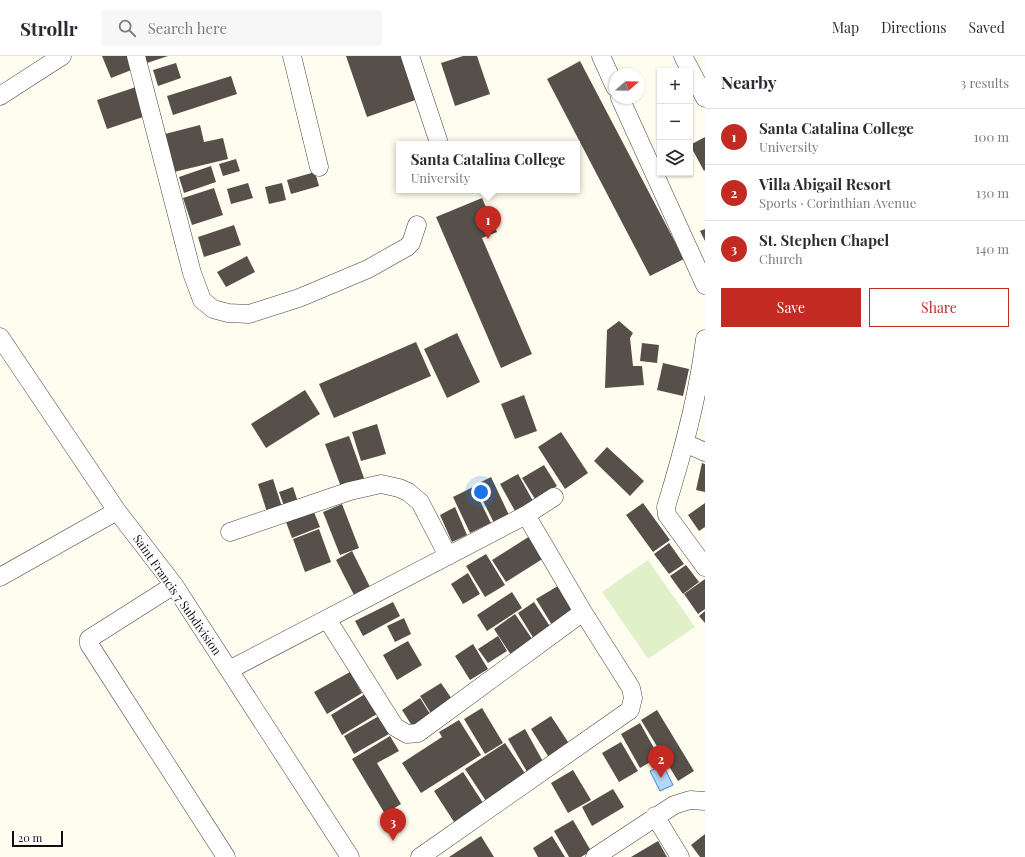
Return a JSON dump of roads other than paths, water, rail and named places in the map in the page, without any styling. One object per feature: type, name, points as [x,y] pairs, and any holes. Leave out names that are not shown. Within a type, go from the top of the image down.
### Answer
[{"type":"street","points":[[0,96],[62,56]]},
{"type":"street","points":[[136,56],[192,273],[202,300],[214,309],[228,313],[249,314],[299,298],[368,269],[407,247],[411,243],[417,225]]},
{"type":"street","points":[[292,56],[319,166]]},
{"type":"street","points":[[410,56],[438,140]]},
{"type":"street","points":[[683,56],[705,98]]},
{"type":"street","points":[[603,57],[609,72]]},
{"type":"street","points":[[623,104],[705,285]]},
{"type":"street","name":"Saint Francis 7 Subdivision","points":[[0,337],[117,511],[174,585],[350,857]]},
{"type":"street","points":[[705,339],[703,372],[685,443],[666,507],[666,515],[705,567]]},
{"type":"street","points":[[685,443],[705,452]]},
{"type":"street","points":[[230,532],[350,491],[381,484],[399,488],[408,492],[420,502],[448,556]]},
{"type":"street","points":[[229,670],[526,515],[554,498]]},
{"type":"street","points":[[0,577],[117,511]]},
{"type":"street","points":[[420,857],[630,710],[633,698],[631,688],[583,612],[526,515]]},
{"type":"street","points":[[174,585],[90,639],[89,644],[226,857]]},
{"type":"street","points":[[327,619],[395,727],[407,734],[418,733],[583,612]]},
{"type":"street","points":[[595,857],[674,804],[690,800],[705,801]]},
{"type":"street","points":[[655,816],[680,857]]},
{"type":"water","points":[[663,765],[673,785],[660,791],[650,771]]},
{"type":"place","name":"Santa Catalina College","points":[[488,239]]},
{"type":"place","name":"Villa Abigail Resort","points":[[661,778]]},
{"type":"place","name":"St. Stephen Chapel","points":[[393,841]]}]
